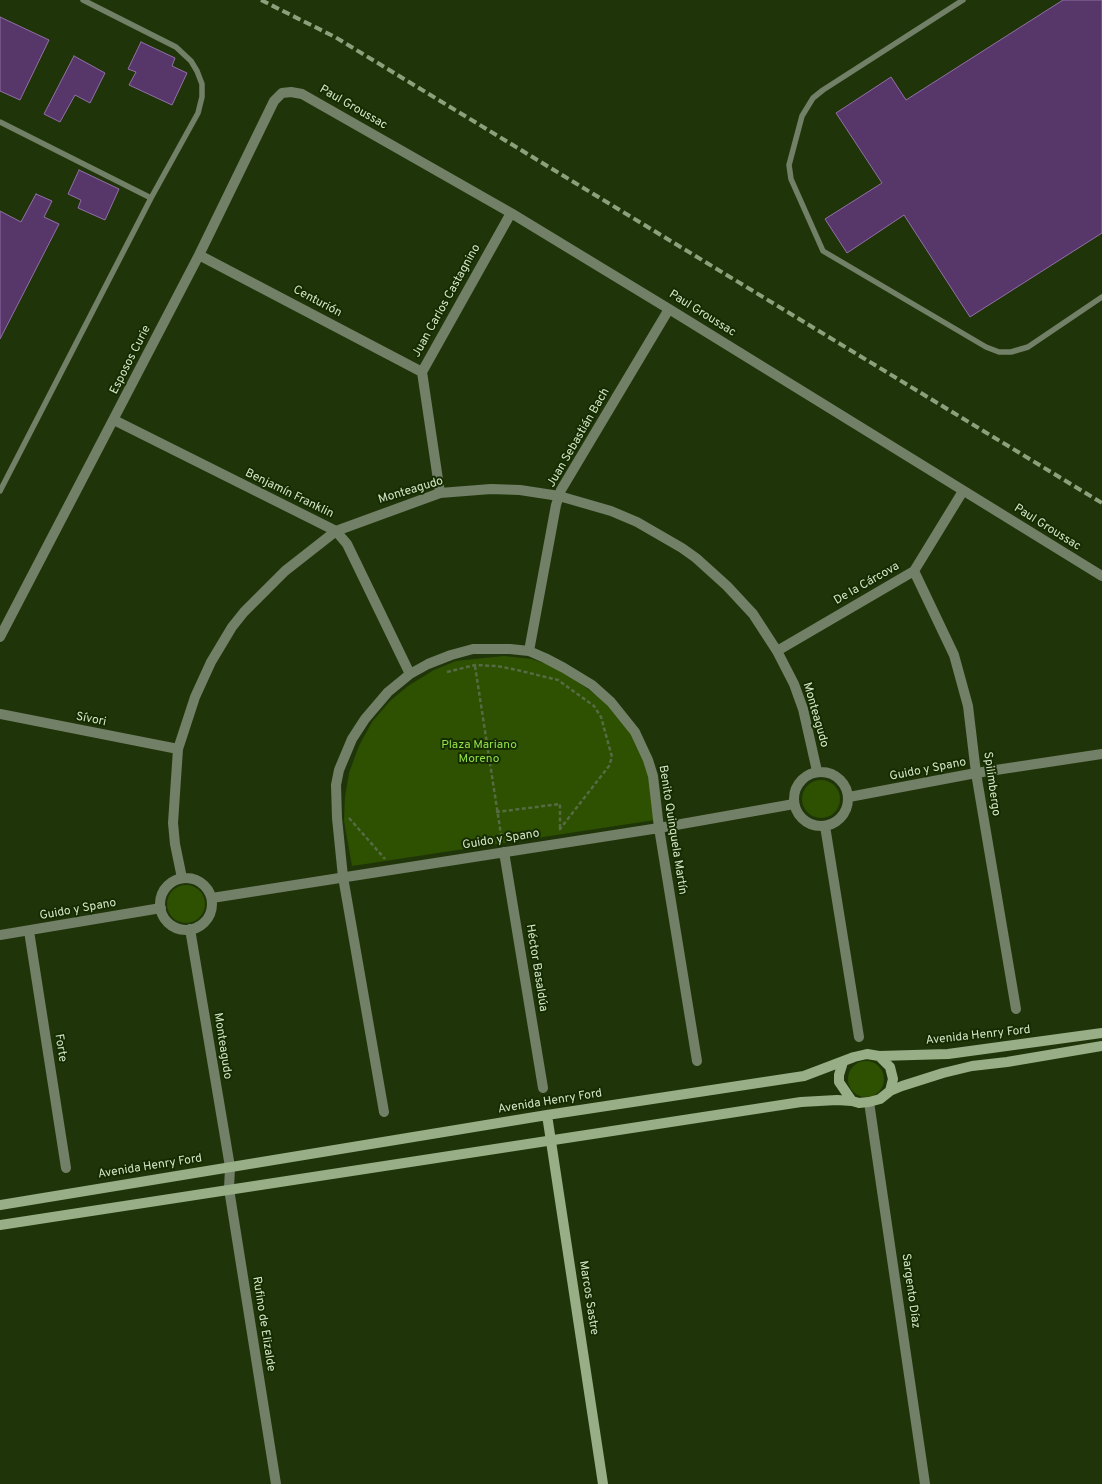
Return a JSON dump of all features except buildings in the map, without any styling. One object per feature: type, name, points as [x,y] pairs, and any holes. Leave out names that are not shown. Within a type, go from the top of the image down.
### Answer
[{"type":"main road","name":"Avenida Henry Ford","points":[[0,1204],[547,1115],[804,1076],[867,1054],[879,1056],[973,1052],[1102,1033]]},
{"type":"main road","points":[[0,1225],[801,1102],[822,1100],[869,1102],[880,1099],[890,1092],[944,1073],[972,1066],[1102,1047]]},
{"type":"main road","points":[[879,1056],[890,1067],[893,1079],[890,1092]]},
{"type":"main road","points":[[843,1062],[839,1075],[840,1082],[852,1101]]},
{"type":"main road","name":"Marcos Sastre","points":[[547,1115],[604,1484]]},
{"type":"street","name":"Paul Groussac","points":[[282,93],[302,94],[511,213],[669,308],[1102,576]]},
{"type":"street","name":"Esposos Curie","points":[[0,637],[200,254],[274,101],[282,93]]},
{"type":"street","name":"Juan Carlos Castagnino","points":[[440,493],[422,372],[511,213]]},
{"type":"street","name":"Centurión","points":[[200,254],[422,372]]},
{"type":"street","name":"Juan Sebastián Bach","points":[[529,651],[559,496],[669,308]]},
{"type":"street","name":"Benjamín Franklin","points":[[114,420],[336,530],[347,544],[410,674]]},
{"type":"street","name":"Monteagudo","points":[[182,878],[173,823],[178,749],[195,697],[211,662],[232,627],[284,571],[336,530],[440,493],[491,489],[520,490],[559,496],[611,511],[637,522],[689,553],[714,573],[753,614],[777,651],[794,684],[803,709],[817,771]]},
{"type":"street","name":"De la Cárcova","points":[[777,651],[914,571],[963,491]]},
{"type":"street","name":"Spilimbergo","points":[[914,571],[954,655],[968,706],[976,773],[1016,1009]]},
{"type":"street","name":"Benito Quinquela Martín","points":[[384,1112],[344,878],[339,842],[336,785],[339,770],[352,739],[382,699],[410,674],[451,655],[473,649],[488,648],[529,651],[564,668],[592,686],[611,702],[635,732],[653,776],[659,828],[697,1061]]},
{"type":"street","name":"Sívori","points":[[0,714],[178,749]]},
{"type":"street","name":"Guido y Spano","points":[[849,797],[976,773],[1102,754]]},
{"type":"street","points":[[817,771],[835,775],[842,780],[847,788],[849,797],[844,815],[837,821],[824,826],[811,824],[803,820],[797,813],[794,804],[796,786],[801,779],[817,771]]},
{"type":"street","name":"Guido y Spano","points":[[212,898],[659,828],[794,804]]},
{"type":"street","points":[[824,826],[859,1037]]},
{"type":"street","name":"Héctor Basaldúa","points":[[504,852],[543,1088]]},
{"type":"street","points":[[182,878],[190,878],[204,885],[212,898],[211,912],[208,918],[197,927],[190,929],[175,927],[168,922],[161,908],[160,900],[168,885],[174,880],[182,878]]},
{"type":"street","name":"Guido y Spano","points":[[0,935],[161,908]]},
{"type":"street","name":"Monteagudo","points":[[190,929],[230,1167]]},
{"type":"street","name":"Forte","points":[[30,931],[66,1168]]},
{"type":"street","name":"Sargento Díaz","points":[[869,1102],[925,1484]]},
{"type":"street","name":"Rufino de Elizalde","points":[[230,1167],[228,1189],[276,1484]]},
{"type":"lane","points":[[0,491],[151,198],[198,113],[202,97],[202,84],[191,61],[176,48],[83,0]]},
{"type":"lane","points":[[964,0],[823,90],[813,98],[802,116],[789,165],[792,180],[823,251],[986,347],[998,352],[1011,352],[1028,347],[1102,297]]},
{"type":"lane","points":[[0,122],[151,198]]},
{"type":"path","points":[[473,649],[496,812],[504,852]]},
{"type":"path","points":[[446,672],[475,665],[497,666],[517,670],[558,680],[594,706],[601,717],[612,756],[609,766],[560,829]]},
{"type":"path","points":[[336,804],[394,869]]},
{"type":"path","points":[[496,812],[560,804],[561,843]]},
{"type":"green space","name":"Plaza Mariano Moreno","points":[[504,656],[532,659],[558,668],[603,700],[625,724],[641,750],[650,777],[655,820],[352,866],[344,821],[345,797],[349,773],[359,746],[372,722],[390,701],[408,686],[434,670],[456,661]]},
{"type":"green space","points":[[821,780],[834,786],[840,799],[834,812],[821,818],[808,812],[802,799],[808,786]]},
{"type":"green space","points":[[186,885],[199,891],[205,904],[199,917],[186,923],[173,917],[167,904],[173,891]]},
{"type":"green space","points":[[866,1061],[873,1062],[879,1066],[883,1072],[883,1086],[879,1092],[873,1096],[866,1097],[859,1096],[853,1092],[849,1086],[848,1079],[849,1072],[853,1066],[859,1062]]},
{"type":"railway","points":[[261,0],[335,37],[1102,503]]}]
